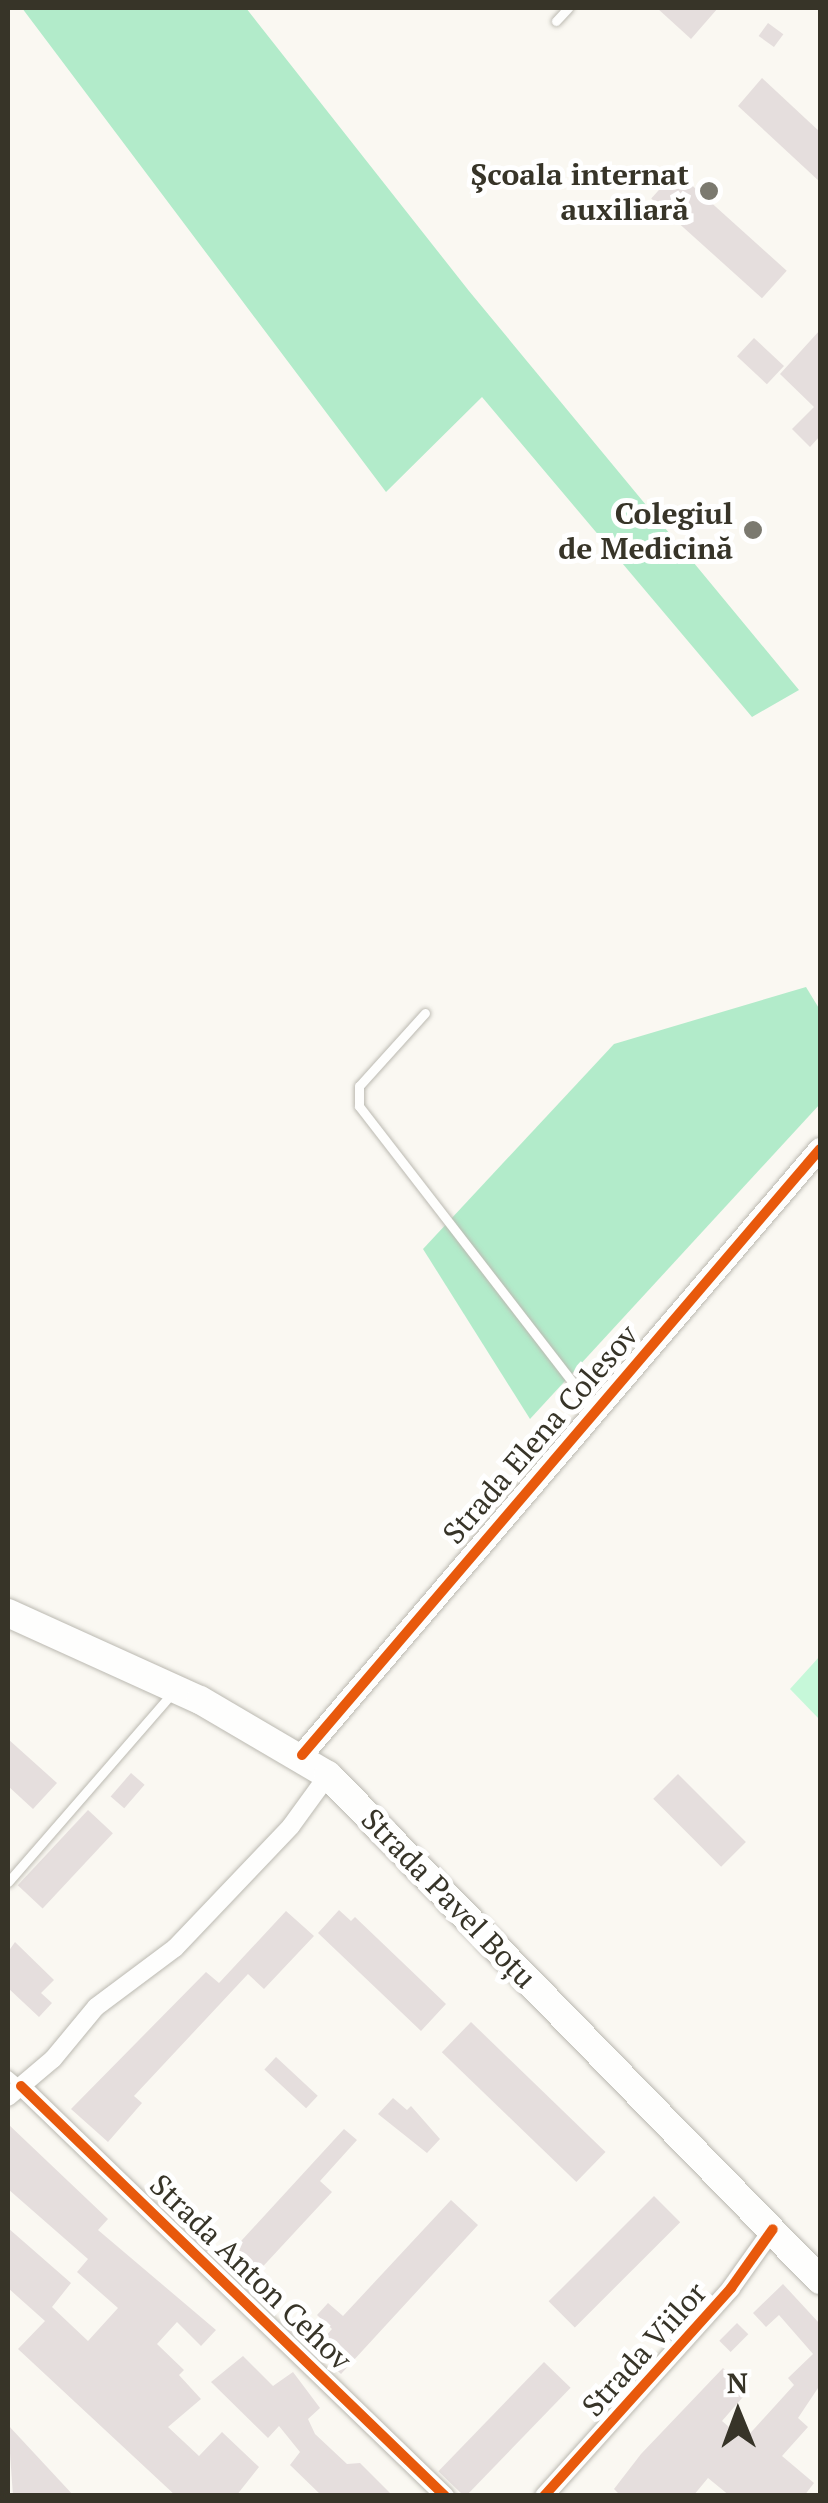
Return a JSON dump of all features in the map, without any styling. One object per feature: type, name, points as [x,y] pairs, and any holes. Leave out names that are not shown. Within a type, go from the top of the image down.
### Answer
[{"type":"main road","name":"Strada Pavel Boțu","points":[[8,1614],[176,1689],[302,1755],[328,1775],[820,2280]]},
{"type":"street","name":"Strada Elena Colesov","points":[[302,1755],[593,1409],[820,1149]]},
{"type":"street","points":[[12,2086],[96,2007],[176,1948],[290,1826],[328,1775]]},
{"type":"street","name":"Strada Anton Cehov","points":[[12,2086],[445,2496]]},
{"type":"street","name":"Strada Viilor","points":[[544,2496],[731,2288],[773,2230]]},
{"type":"lane","points":[[556,20],[568,8]]},
{"type":"lane","points":[[425,1013],[359,1086],[359,1106],[593,1409]]},
{"type":"lane","points":[[8,1882],[176,1689]]},
{"type":"green space","points":[[22,8],[246,8],[469,291],[799,690],[752,717],[482,397],[386,492]]},
{"type":"green space","points":[[806,987],[820,1010],[820,1104],[530,1419],[423,1249],[614,1044]]},
{"type":"green space","points":[[820,1656],[820,1720],[790,1689]]},
{"type":"building","points":[[657,8],[718,8],[691,39]]},
{"type":"building","points":[[768,23],[783,34],[774,47],[759,36]]},
{"type":"building","points":[[762,78],[820,132],[820,182],[738,106]]},
{"type":"building","points":[[676,171],[787,271],[762,298],[651,198]]},
{"type":"building","points":[[820,330],[820,436],[810,447],[792,429],[814,407],[780,374]]},
{"type":"building","points":[[754,338],[784,366],[767,384],[737,356]]},
{"type":"building","points":[[8,1739],[57,1783],[33,1809],[8,1786]]},
{"type":"building","points":[[131,1773],[145,1785],[124,1808],[111,1796]]},
{"type":"building","points":[[678,1774],[746,1842],[721,1867],[653,1799]]},
{"type":"building","points":[[88,1810],[113,1833],[43,1909],[18,1885]]},
{"type":"building","points":[[339,1910],[351,1921],[355,1917],[446,2004],[421,2031],[318,1933]]},
{"type":"building","points":[[286,1911],[314,1936],[264,1989],[248,1974],[134,2096],[142,2103],[108,2142],[71,2109],[206,1972],[219,1983]]},
{"type":"building","points":[[15,1942],[54,1980],[41,1993],[52,2003],[39,2017],[8,1988],[8,1952]]},
{"type":"building","points":[[471,2022],[606,2152],[576,2182],[442,2052]]},
{"type":"building","points":[[276,2057],[318,2096],[306,2108],[264,2069]]},
{"type":"building","points":[[393,2098],[407,2110],[411,2106],[440,2139],[427,2153],[378,2114]]},
{"type":"building","points":[[8,2124],[108,2219],[98,2230],[216,2330],[201,2346],[177,2322],[157,2344],[184,2370],[179,2375],[201,2399],[168,2427],[199,2456],[222,2432],[259,2467],[236,2496],[176,2496],[18,2349],[45,2321],[8,2288],[8,2228],[71,2283],[52,2307],[88,2341],[118,2308],[77,2272],[88,2259],[8,2189]]},
{"type":"building","points":[[344,2129],[357,2140],[320,2181],[332,2192],[255,2275],[231,2252]]},
{"type":"building","points":[[654,2196],[680,2222],[575,2328],[549,2301]]},
{"type":"building","points":[[451,2200],[478,2225],[341,2374],[314,2349],[332,2329],[317,2315],[328,2303],[343,2316]]},
{"type":"building","points":[[783,2284],[820,2324],[820,2385],[798,2418],[808,2427],[782,2456],[814,2483],[804,2496],[730,2496],[708,2478],[693,2496],[621,2496],[614,2489],[641,2454],[723,2368],[749,2390],[722,2421],[744,2440],[794,2385],[788,2378],[813,2354],[779,2315],[766,2327],[753,2313]]},
{"type":"building","points":[[737,2323],[748,2334],[731,2352],[719,2341]]},
{"type":"building","points":[[243,2356],[273,2386],[293,2372],[320,2408],[308,2419],[315,2434],[347,2464],[360,2463],[393,2496],[322,2496],[290,2465],[300,2452],[279,2426],[268,2438],[211,2382]]},
{"type":"building","points":[[544,2362],[571,2388],[466,2496],[438,2471]]},
{"type":"building","points":[[8,2425],[74,2496],[13,2496]]},
{"type":"cycle path","points":[[302,1755],[820,1149]]},
{"type":"cycle path","points":[[21,2086],[445,2496]]},
{"type":"cycle path","points":[[544,2496],[731,2288],[773,2229]]},
{"type":"place","name":"Şcoala internat auxiliară","points":[[709,191]]},
{"type":"place","name":"Colegiul de Medicină","points":[[753,530]]}]
